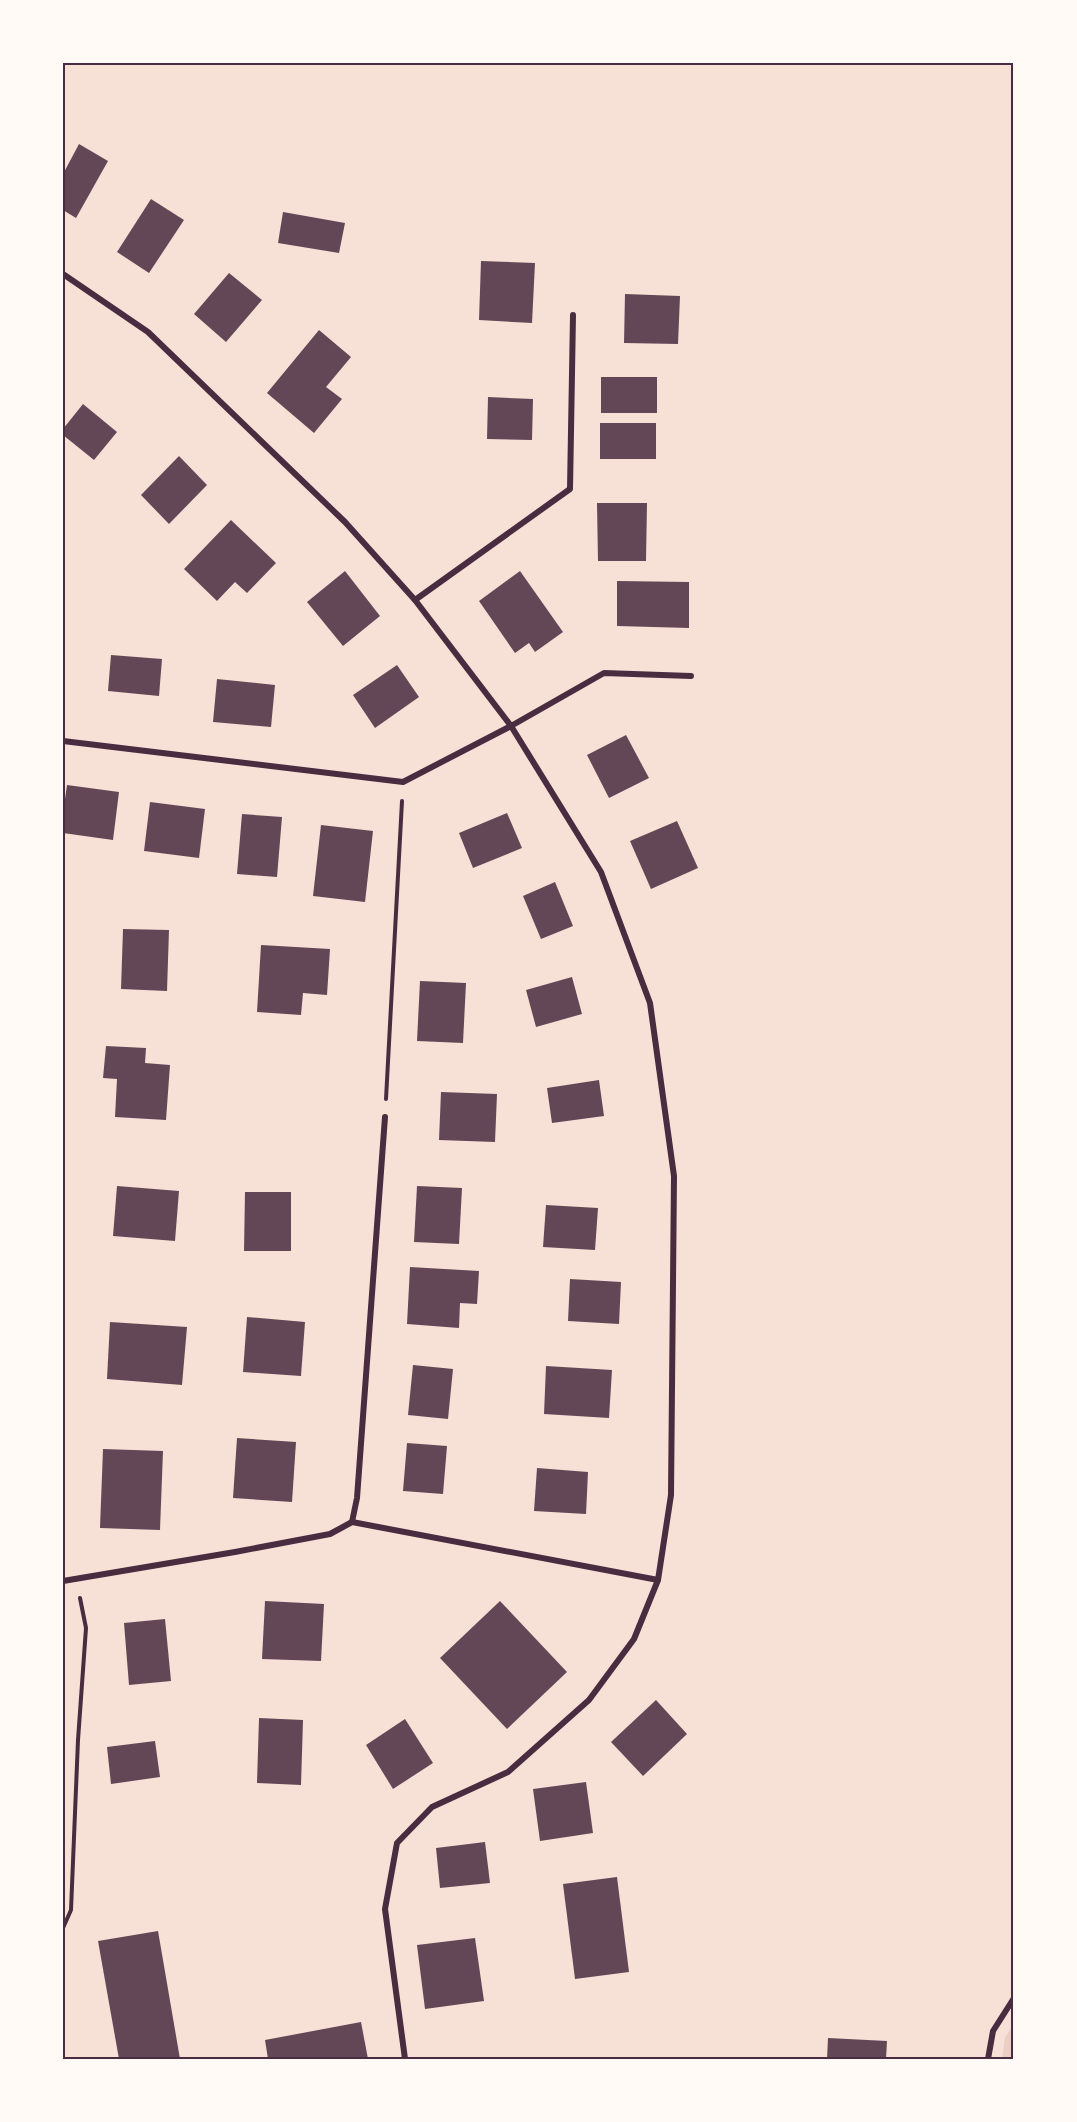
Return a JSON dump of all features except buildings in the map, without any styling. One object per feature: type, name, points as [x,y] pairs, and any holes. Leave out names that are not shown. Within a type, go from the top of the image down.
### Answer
[{"type":"street","points":[[63,274],[148,332],[345,522],[415,600],[511,726],[602,872],[650,1003],[674,1176],[671,1495],[658,1580],[634,1639],[589,1700],[508,1772],[432,1807],[397,1843],[385,1909],[405,2059]]},
{"type":"street","points":[[415,600],[570,489],[573,315]]},
{"type":"street","points":[[63,741],[404,782],[511,726],[604,673],[691,675]]},
{"type":"street","points":[[352,1522],[357,1498],[385,1118]]},
{"type":"street","points":[[63,1581],[330,1534],[352,1522],[658,1580]]},
{"type":"street","points":[[988,2059],[993,2031],[1014,1998]]},
{"type":"path","points":[[385,1118],[404,782]]},
{"type":"path","points":[[63,1928],[71,1910],[78,1740],[86,1628],[76,1580]]},
{"type":"shaded area","points":[[1014,2024],[1014,2059],[1002,2059],[1005,2037]]}]
